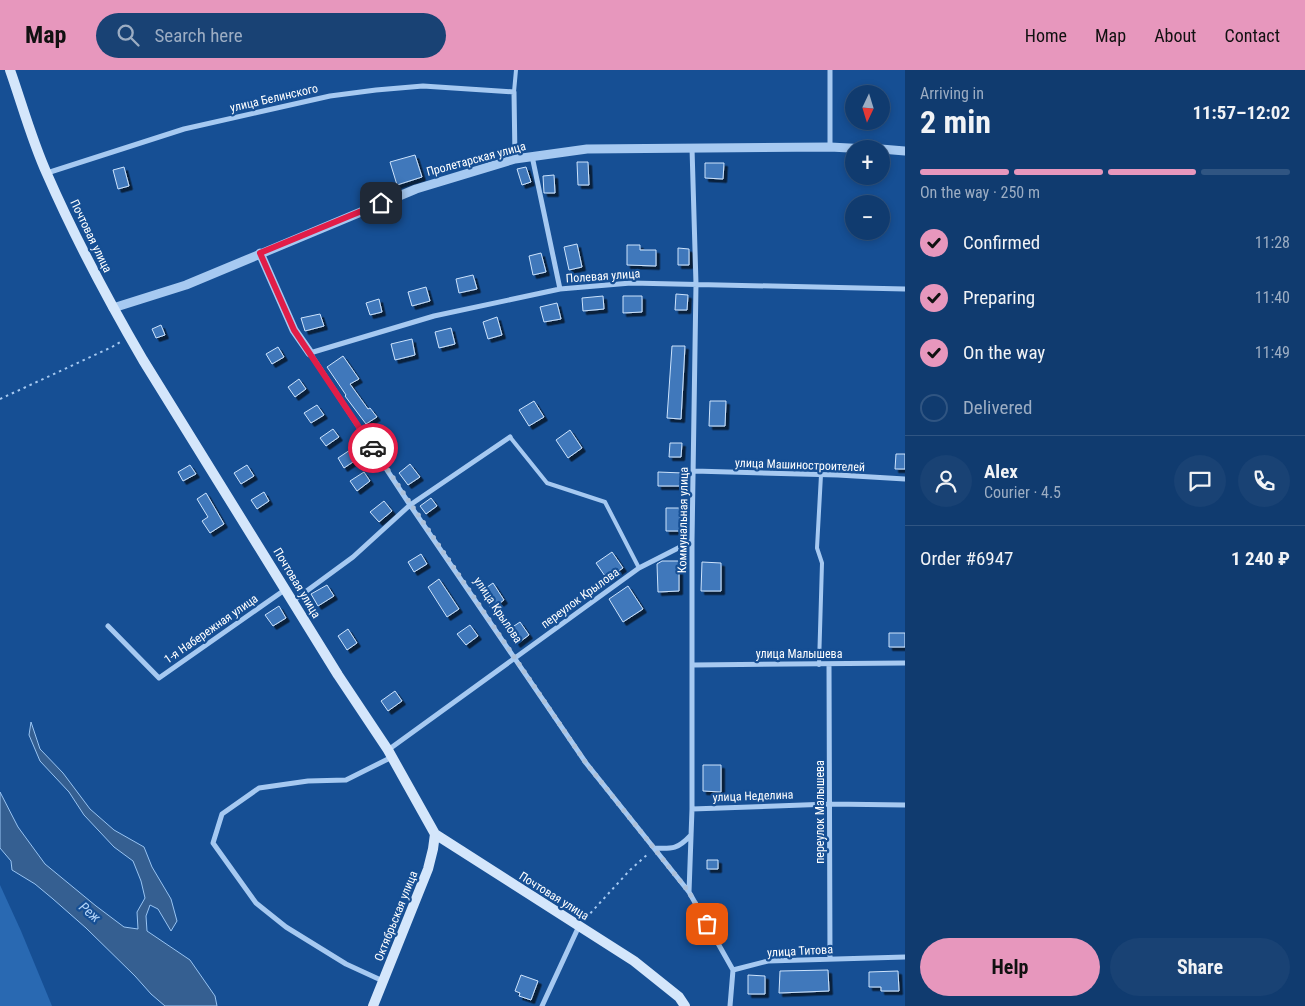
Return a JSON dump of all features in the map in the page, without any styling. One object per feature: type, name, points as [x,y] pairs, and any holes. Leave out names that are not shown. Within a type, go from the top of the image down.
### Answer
[{"type":"main road","name":"Почтовая улица","points":[[10,70],[46,173],[75,235],[113,308],[338,675],[390,754],[435,834],[634,961],[679,997],[685,1006]]},
{"type":"main road","name":"Октябрьская улица","points":[[373,1006],[428,869],[435,834]]},
{"type":"street","points":[[830,70],[830,147]]},
{"type":"street","name":"улица Белинского","points":[[46,173],[184,129],[330,96],[423,86],[514,92]]},
{"type":"street","points":[[514,92],[515,159]]},
{"type":"street","name":"Коммунальная улица","points":[[689,892],[692,809],[692,540],[696,284],[692,148]]},
{"type":"street","name":"Пролетарская улица","points":[[113,308],[186,285],[416,189],[515,159],[587,149],[845,148]]},
{"type":"street","points":[[890,149],[905,150]]},
{"type":"street","points":[[532,156],[560,289]]},
{"type":"street","name":"улица Крылова","points":[[260,253],[294,330],[410,505],[586,763],[689,892],[734,970]]},
{"type":"street","name":"Полевая улица","points":[[310,353],[434,316],[560,289],[631,283],[905,289]]},
{"type":"street","points":[[293,601],[353,557],[410,505],[510,438]]},
{"type":"street","name":"улица Машиностроителей","points":[[694,472],[905,479]]},
{"type":"street","name":"переулок Крылова","points":[[383,981],[346,964],[286,927],[256,903],[213,843],[222,814],[259,788],[308,781],[346,780],[390,754],[515,657],[639,568],[692,540]]},
{"type":"street","name":"1-я Набережная улица","points":[[108,626],[159,678],[286,588]]},
{"type":"street","name":"улица Малышева","points":[[693,665],[905,663]]},
{"type":"street","name":"переулок Малышева","points":[[829,664],[830,959]]},
{"type":"street","name":"улица Неделина","points":[[692,809],[830,804],[905,805]]},
{"type":"street","points":[[654,848],[671,849],[682,844],[691,834]]},
{"type":"street","points":[[542,1006],[579,926]]},
{"type":"street","name":"улица Титова","points":[[734,970],[768,961],[905,957]]},
{"type":"street","points":[[730,1006],[734,970]]},
{"type":"lane","points":[[514,92],[516,70]]},
{"type":"lane","points":[[510,438],[548,483],[605,502],[639,568]]},
{"type":"lane","points":[[819,665],[822,563],[818,548],[820,475]]},
{"type":"path","points":[[0,399],[112,347],[129,336]]},
{"type":"path","points":[[579,926],[630,870],[654,848]]},
{"type":"shaded area","points":[[0,885],[21,931],[52,1006],[0,1006]]},
{"type":"water","name":"Реж","points":[[31,722],[40,749],[63,773],[90,809],[114,830],[144,847],[152,867],[171,899],[177,921],[171,931],[158,909],[150,905],[146,916],[147,931],[190,960],[215,996],[217,1006],[165,1006],[86,928],[35,884],[12,870],[11,861],[0,848],[0,792],[18,827],[45,864],[124,927],[138,929],[137,912],[145,898],[133,861],[114,847],[84,815],[69,792],[40,761],[29,735]]},
{"type":"building","points":[[415,155],[422,177],[397,185],[390,162]]},
{"type":"building","points":[[577,162],[588,162],[589,185],[578,185]]},
{"type":"building","points":[[705,163],[724,163],[723,179],[705,178]]},
{"type":"building","points":[[124,167],[129,186],[118,189],[113,170]]},
{"type":"building","points":[[526,167],[531,182],[522,185],[517,169]]},
{"type":"building","points":[[554,175],[555,193],[544,193],[543,176]]},
{"type":"building","points":[[577,244],[582,267],[569,270],[564,247]]},
{"type":"building","points":[[627,245],[640,245],[640,250],[656,250],[656,266],[627,265]]},
{"type":"building","points":[[678,248],[689,249],[689,265],[678,265]]},
{"type":"building","points":[[541,253],[546,272],[533,275],[529,256]]},
{"type":"building","points":[[473,275],[477,289],[459,293],[456,279]]},
{"type":"building","points":[[426,287],[430,301],[412,306],[408,292]]},
{"type":"building","points":[[676,294],[688,295],[687,310],[675,310]]},
{"type":"building","points":[[603,296],[604,309],[583,311],[582,298]]},
{"type":"building","points":[[623,296],[642,296],[642,312],[623,313]]},
{"type":"building","points":[[379,299],[382,312],[370,315],[366,303]]},
{"type":"building","points":[[557,303],[561,319],[544,322],[540,307]]},
{"type":"building","points":[[320,314],[324,326],[305,331],[301,318]]},
{"type":"building","points":[[497,317],[502,335],[488,339],[483,322]]},
{"type":"building","points":[[161,325],[165,335],[156,338],[152,329]]},
{"type":"building","points":[[451,328],[455,344],[439,348],[435,332]]},
{"type":"building","points":[[412,339],[415,355],[395,360],[391,344]]},
{"type":"building","points":[[672,346],[685,346],[681,419],[667,418]]},
{"type":"building","points":[[278,347],[284,357],[272,364],[266,354]]},
{"type":"building","points":[[343,356],[359,379],[350,384],[368,409],[370,408],[377,417],[366,424],[345,396],[327,367]]},
{"type":"building","points":[[299,379],[306,389],[295,397],[288,387]]},
{"type":"building","points":[[534,401],[544,417],[529,426],[519,410]]},
{"type":"building","points":[[710,401],[726,401],[725,426],[709,426]]},
{"type":"building","points":[[317,405],[324,415],[311,423],[304,413]]},
{"type":"building","points":[[333,429],[339,437],[326,446],[320,438]]},
{"type":"building","points":[[570,430],[582,448],[568,458],[556,440]]},
{"type":"building","points":[[670,443],[682,443],[681,457],[669,457]]},
{"type":"building","points":[[350,450],[356,460],[344,468],[338,458]]},
{"type":"building","points":[[896,454],[905,454],[905,469],[895,469]]},
{"type":"building","points":[[410,464],[420,477],[408,485],[399,473]]},
{"type":"building","points":[[190,465],[196,474],[183,481],[178,472]]},
{"type":"building","points":[[247,465],[254,476],[241,484],[234,473]]},
{"type":"building","points":[[364,472],[370,481],[357,491],[350,481]]},
{"type":"building","points":[[658,472],[683,473],[682,486],[658,486]]},
{"type":"building","points":[[264,492],[269,501],[257,509],[251,500]]},
{"type":"building","points":[[206,493],[224,524],[210,533],[202,521],[208,517],[197,499]]},
{"type":"building","points":[[431,498],[437,506],[426,514],[420,506]]},
{"type":"building","points":[[384,501],[392,511],[379,522],[370,512]]},
{"type":"building","points":[[666,508],[680,508],[680,531],[666,531]]},
{"type":"building","points":[[612,552],[623,568],[607,579],[596,563]]},
{"type":"building","points":[[421,554],[427,564],[414,572],[408,562]]},
{"type":"building","points":[[662,561],[679,561],[679,591],[658,592],[657,564]]},
{"type":"building","points":[[702,562],[721,563],[721,591],[701,591]]},
{"type":"building","points":[[439,579],[459,609],[447,617],[428,587]]},
{"type":"building","points":[[493,583],[504,600],[492,609],[480,592]]},
{"type":"building","points":[[327,585],[334,596],[318,606],[311,594]]},
{"type":"building","points":[[628,586],[643,609],[623,622],[609,599]]},
{"type":"building","points":[[279,606],[286,618],[273,626],[265,615]]},
{"type":"building","points":[[520,622],[529,635],[517,644],[508,630]]},
{"type":"building","points":[[470,625],[478,636],[466,645],[457,634]]},
{"type":"building","points":[[348,629],[357,643],[347,650],[338,636]]},
{"type":"building","points":[[889,633],[905,633],[905,647],[889,647]]},
{"type":"building","points":[[395,691],[402,701],[388,711],[381,701]]},
{"type":"building","points":[[703,765],[721,765],[721,792],[703,791]]},
{"type":"building","points":[[707,860],[718,860],[718,869],[707,869]]},
{"type":"building","points":[[828,970],[829,991],[779,993],[780,971]]},
{"type":"building","points":[[898,971],[899,991],[881,991],[881,987],[869,987],[869,972]]},
{"type":"building","points":[[521,975],[538,981],[531,1000],[519,996],[520,993],[515,991]]},
{"type":"building","points":[[748,975],[765,976],[765,994],[748,994]]},
{"type":"way so far","points":[[373,448],[586,763],[689,892],[707,924]]},
{"type":"route","points":[[373,448],[294,330],[260,253],[381,203]]}]
